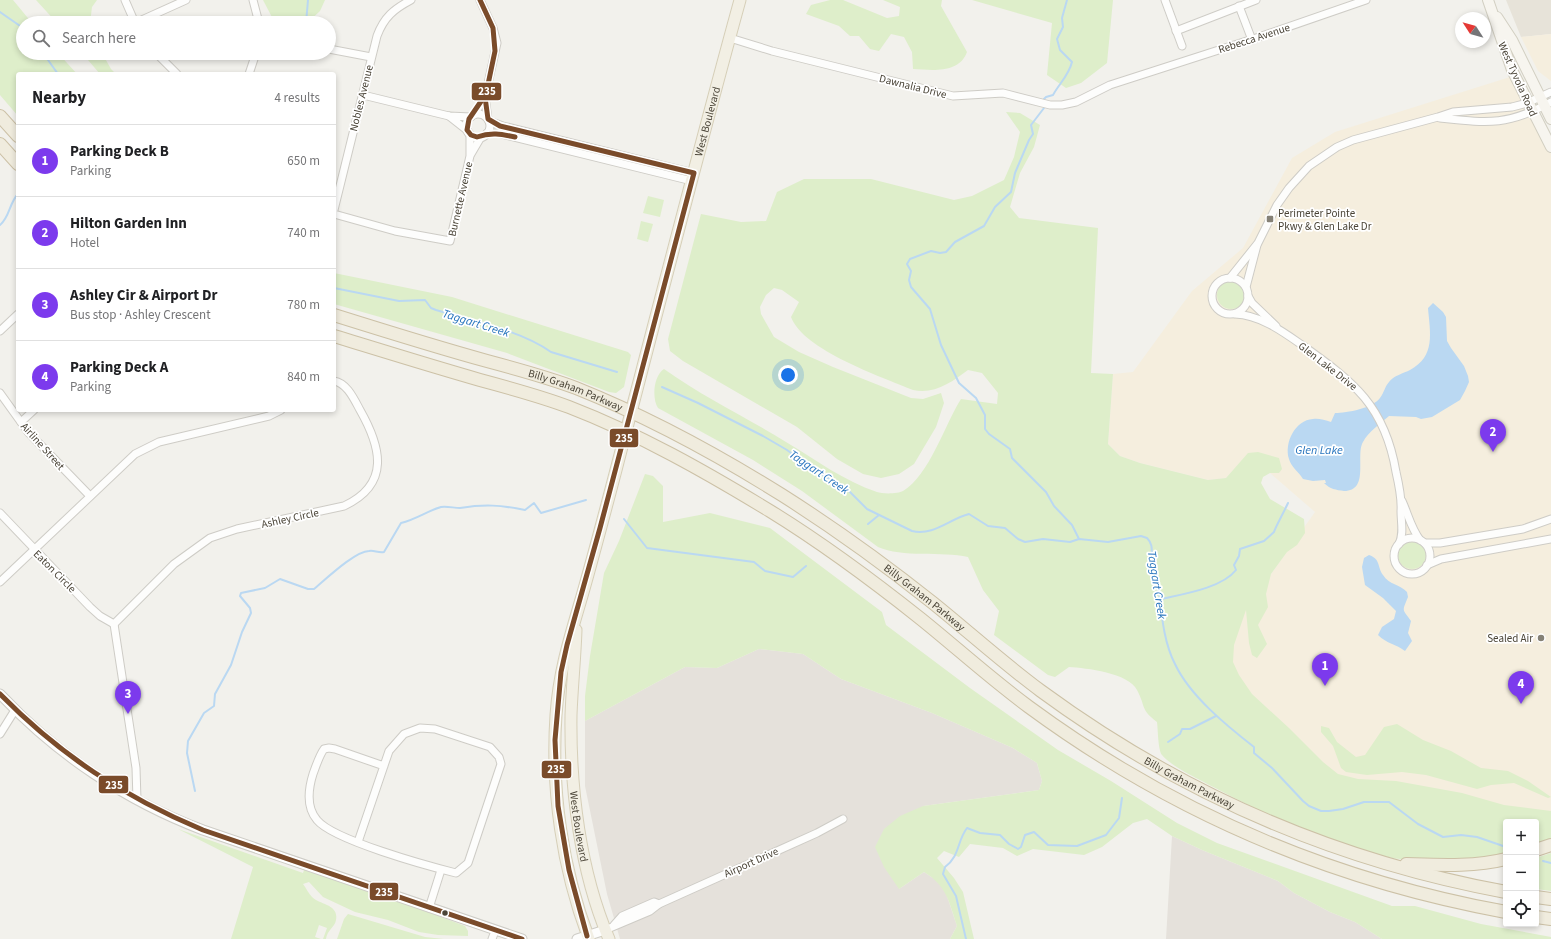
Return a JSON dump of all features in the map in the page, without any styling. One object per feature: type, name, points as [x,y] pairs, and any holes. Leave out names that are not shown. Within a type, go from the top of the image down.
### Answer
[{"type":"highway","points":[[0,116],[16,134]]},
{"type":"highway","points":[[0,144],[16,162]]},
{"type":"highway","name":"Billy Graham Parkway","points":[[336,317],[541,376],[575,388],[630,412],[738,469],[821,520],[899,576],[1040,691],[1150,763],[1220,801],[1268,822],[1337,849],[1446,880],[1503,891]]},
{"type":"highway","name":"Billy Graham Parkway","points":[[336,337],[568,406],[626,432],[729,486],[810,536],[887,592],[1028,707],[1100,756],[1175,800],[1211,819],[1331,868],[1411,891],[1503,911]]},
{"type":"highway","points":[[1539,849],[1551,845]]},
{"type":"highway","points":[[1384,863],[1437,865],[1480,863],[1503,859]]},
{"type":"highway","points":[[1539,897],[1551,899]]},
{"type":"main road","name":"West Boulevard","points":[[584,938],[564,848],[557,803],[555,759],[556,714],[561,671],[626,432],[630,412],[740,0]]},
{"type":"main road","name":"West Tyvola Road","points":[[1489,4],[1512,40],[1544,102],[1551,119]]},
{"type":"main road","name":"West Tyvola Road","points":[[1489,4],[1504,50],[1527,103],[1551,147]]},
{"type":"main road","name":"West Boulevard","points":[[577,615],[571,714],[575,801],[589,874],[609,932]]},
{"type":"street","points":[[125,0],[132,16]]},
{"type":"street","points":[[151,16],[186,0]]},
{"type":"street","points":[[253,0],[257,16]]},
{"type":"street","name":"Nobles Avenue","points":[[336,202],[377,36],[384,20],[397,7],[411,0]]},
{"type":"street","points":[[480,0],[493,28],[497,43],[486,97],[488,120],[484,135]]},
{"type":"street","points":[[1165,0],[1182,46]]},
{"type":"street","points":[[1176,31],[1256,0]]},
{"type":"street","name":"Rebecca Avenue","points":[[1142,74],[1252,40],[1366,0]]},
{"type":"street","points":[[1240,6],[1252,40]]},
{"type":"street","name":"Dawnalia Drive","points":[[730,38],[772,51],[953,96],[1003,92],[1050,105],[1073,103],[1110,85],[1142,74]]},
{"type":"street","points":[[336,50],[371,57]]},
{"type":"street","points":[[163,60],[175,72]]},
{"type":"street","points":[[250,72],[254,60]]},
{"type":"street","points":[[1438,118],[1497,122],[1516,118],[1532,112],[1544,102],[1551,92]]},
{"type":"street","points":[[363,94],[449,116],[482,115],[488,120],[503,126],[693,177]]},
{"type":"street","points":[[469,133],[467,124],[486,97]]},
{"type":"street","points":[[1246,287],[1258,243],[1277,205],[1289,188],[1309,166],[1337,147],[1353,140],[1438,118],[1462,110],[1498,108],[1527,103],[1544,102]]},
{"type":"street","points":[[449,116],[469,133],[484,135],[497,133],[693,177]]},
{"type":"street","name":"Burnette Avenue","points":[[336,215],[395,230],[450,241],[470,156],[469,133]]},
{"type":"street","name":"Burnette Avenue","points":[[470,156],[484,135]]},
{"type":"street","points":[[1230,278],[1241,281],[1246,287],[1248,296],[1245,306],[1235,314],[1223,312],[1214,304],[1212,298],[1216,286],[1220,282],[1230,278],[1258,243]]},
{"type":"street","name":"Glen Lake Drive","points":[[1248,296],[1252,303],[1277,328],[1343,375],[1360,391],[1376,412],[1385,430],[1395,464],[1402,500],[1402,537],[1399,544]]},
{"type":"street","name":"Glen Lake Drive","points":[[1235,314],[1251,316],[1277,328]]},
{"type":"street","points":[[0,331],[16,316]]},
{"type":"street","name":"Ashley Circle","points":[[114,624],[174,564],[210,538],[237,529],[344,506],[358,498],[366,491],[375,479],[378,466],[376,443],[367,423],[347,388],[336,382]]},
{"type":"street","name":"Airline Street","points":[[0,393],[21,422],[48,454],[90,496]]},
{"type":"street","points":[[21,422],[32,412]]},
{"type":"street","points":[[0,582],[135,454],[152,445],[269,416],[277,412]]},
{"type":"street","name":"Glen Lake Drive","points":[[1402,500],[1409,515],[1411,525],[1422,542]]},
{"type":"street","name":"Eaton Circle","points":[[0,513],[90,607],[100,616],[114,624]]},
{"type":"street","points":[[1551,519],[1538,525],[1523,529],[1440,543],[1422,542],[1409,538],[1399,544],[1395,551],[1394,559],[1400,570],[1412,574],[1418,573],[1428,565],[1441,559],[1551,539]]},
{"type":"street","points":[[1422,542],[1430,553],[1428,565]]},
{"type":"street","points":[[114,624],[136,768],[137,800]]},
{"type":"street","points":[[0,694],[42,735],[79,764],[137,800],[162,813],[203,830],[429,908],[493,935],[522,939]]},
{"type":"street","points":[[0,734],[15,710]]},
{"type":"street","points":[[358,842],[389,752],[397,740],[404,734],[420,728],[435,729],[490,747],[499,757],[500,768],[468,863],[456,873],[441,870],[358,842],[330,830],[316,819],[310,807],[308,795],[312,777],[323,751],[328,748],[384,766]]},
{"type":"street","name":"Airport Drive","points":[[584,938],[609,932],[650,911],[659,904],[817,833],[843,819]]},
{"type":"street","points":[[429,908],[441,870]]},
{"type":"shaded area","points":[[1506,0],[1551,0],[1551,34],[1521,37]]},
{"type":"shaded area","points":[[1551,34],[1551,81],[1538,71],[1521,37]]},
{"type":"shaded area","points":[[1510,77],[1551,152],[1551,833],[1539,824],[1539,819],[1503,819],[1503,822],[1372,801],[1191,687],[1315,512],[1248,454],[1226,478],[1208,480],[1140,463],[1120,456],[1108,444],[1113,374],[1133,372],[1192,291],[1243,248],[1292,158],[1335,132]]},
{"type":"shaded area","points":[[759,649],[803,654],[841,679],[932,713],[1013,748],[1037,763],[1042,781],[1039,790],[923,806],[899,889],[924,872],[936,880],[945,890],[957,926],[950,939],[620,939],[607,894],[585,786],[585,721],[685,667],[717,668]]},
{"type":"shaded area","points":[[1172,836],[1278,881],[1294,893],[1330,912],[1355,922],[1382,939],[1166,939]]},
{"type":"green space","points":[[0,0],[13,0],[26,16],[16,16],[16,60],[64,60],[75,72],[16,72],[16,114],[0,95]]},
{"type":"green space","points":[[36,0],[97,0],[92,7],[91,16],[51,16]]},
{"type":"green space","points":[[263,0],[325,0],[320,11],[315,16],[271,16]]},
{"type":"green space","points":[[830,0],[843,0],[887,18],[899,16],[900,7],[883,0],[942,0],[941,6],[967,52],[958,64],[951,67],[936,70],[913,69],[912,52],[904,37],[891,34],[879,51],[870,49],[859,36],[850,36],[839,26],[806,14],[811,5]]},
{"type":"green space","points":[[972,0],[1113,0],[1107,63],[1081,83],[1066,88],[1047,75],[1052,23]]},
{"type":"green space","points":[[88,60],[106,60],[114,72],[98,72]]},
{"type":"green space","points":[[1006,112],[1020,113],[1040,125],[1034,147],[1020,173],[1010,207],[1019,218],[1098,228],[1091,373],[1113,374],[1108,444],[1120,456],[1140,463],[1208,480],[1226,478],[1248,453],[1258,452],[1279,458],[1282,469],[1279,473],[1270,473],[1263,477],[1261,483],[1270,499],[1304,519],[1305,533],[1297,545],[1287,552],[1271,574],[1266,594],[1268,607],[1258,625],[1267,644],[1257,658],[1252,655],[1249,643],[1246,610],[1234,645],[1233,662],[1239,675],[1252,694],[1323,762],[1338,774],[1358,779],[1396,781],[1462,793],[1504,805],[1551,811],[1551,840],[1539,844],[1539,819],[1503,819],[1503,854],[1478,858],[1431,861],[1401,859],[1344,845],[1301,829],[1259,810],[1189,774],[1166,759],[1162,755],[1160,749],[1157,722],[1144,708],[1137,690],[1125,679],[1106,672],[1069,667],[1055,677],[1048,675],[994,635],[999,611],[983,590],[968,557],[946,554],[899,552],[878,547],[802,491],[753,460],[658,408],[654,394],[656,382],[660,372],[664,369],[694,389],[771,433],[830,470],[853,482],[879,493],[894,493],[903,491],[921,474],[929,462],[961,399],[997,404],[998,393],[982,373],[968,370],[949,383],[928,391],[921,391],[913,390],[864,370],[827,351],[798,329],[791,317],[799,302],[782,290],[774,288],[766,295],[760,307],[761,314],[774,337],[799,352],[911,398],[923,399],[941,393],[944,403],[936,427],[914,464],[899,474],[881,478],[863,474],[837,459],[797,427],[683,361],[670,351],[668,339],[701,214],[741,222],[766,221],[777,192],[804,179],[871,179],[954,200],[972,196],[1004,180],[1014,157],[1020,132]]},
{"type":"green space","points":[[648,196],[664,200],[660,217],[643,213]]},
{"type":"green space","points":[[641,221],[653,224],[648,242],[637,239]]},
{"type":"green space","points":[[336,273],[452,297],[628,352],[631,355],[624,387],[616,393],[609,392],[507,353],[336,305]]},
{"type":"green space","points":[[1231,281],[1241,285],[1245,295],[1241,305],[1231,309],[1221,305],[1217,295],[1221,285]]},
{"type":"green space","points":[[645,474],[653,476],[663,486],[663,522],[710,513],[770,528],[882,612],[886,625],[970,688],[1058,750],[1111,781],[1177,823],[1217,843],[1392,906],[1415,906],[1481,924],[1551,937],[1551,939],[1382,939],[1355,922],[1330,912],[1294,893],[1278,881],[1172,836],[1147,819],[1133,823],[1102,847],[1084,855],[1033,849],[1017,856],[1003,848],[970,844],[959,857],[944,851],[937,858],[954,878],[963,892],[974,939],[950,939],[957,926],[946,895],[938,883],[924,872],[899,889],[884,867],[875,847],[884,829],[900,816],[923,806],[1039,790],[1042,781],[1037,763],[1013,748],[932,713],[841,679],[803,654],[759,649],[717,668],[685,667],[585,721],[585,696],[590,656],[604,573],[619,541]]},
{"type":"green space","points":[[1412,541],[1422,545],[1426,555],[1422,565],[1412,569],[1402,565],[1398,555],[1402,545]]},
{"type":"green space","points":[[1397,724],[1423,740],[1451,751],[1481,768],[1508,771],[1528,781],[1551,797],[1548,798],[1514,783],[1491,785],[1477,789],[1426,775],[1402,772],[1367,775],[1346,772],[1341,768],[1333,746],[1321,732],[1321,726],[1329,728],[1337,742],[1356,757],[1365,755],[1384,727]]},
{"type":"green space","points":[[178,829],[303,873],[304,870],[399,901],[465,926],[468,931],[468,936],[438,935],[419,932],[388,920],[355,912],[323,897],[309,882],[303,884],[311,896],[315,900],[335,911],[336,920],[326,939],[323,939],[327,928],[319,925],[315,937],[321,939],[231,939],[253,867]]},
{"type":"green space","points":[[1551,853],[1551,891],[1539,889],[1539,857]]},
{"type":"green space","points":[[348,914],[425,937],[444,939],[337,939],[344,919]]},
{"type":"water","name":"Glen Lake","points":[[1433,303],[1443,312],[1446,317],[1447,341],[1464,366],[1468,376],[1469,382],[1460,400],[1432,417],[1421,419],[1416,417],[1389,416],[1365,438],[1361,448],[1359,479],[1357,485],[1352,489],[1344,491],[1333,489],[1324,483],[1326,483],[1325,480],[1313,481],[1303,479],[1291,465],[1289,459],[1288,446],[1292,433],[1301,423],[1307,420],[1319,419],[1331,422],[1335,413],[1353,411],[1377,402],[1383,394],[1386,385],[1391,380],[1418,364],[1428,351],[1430,343],[1430,326],[1428,308]]},
{"type":"water","points":[[1369,555],[1377,561],[1381,572],[1388,581],[1401,587],[1407,592],[1408,597],[1404,610],[1411,621],[1408,633],[1412,641],[1405,651],[1378,635],[1382,627],[1394,619],[1396,611],[1383,598],[1365,585],[1362,567],[1364,558]]},
{"type":"waterway","points":[[307,16],[308,0]]},
{"type":"waterway","points":[[1044,99],[1053,95],[1071,67],[1072,62],[1060,50],[1057,39],[1063,27],[1062,18],[1067,0]]},
{"type":"waterway","name":"Taggart Creek","points":[[0,12],[16,23]]},
{"type":"waterway","name":"Taggart Creek","points":[[48,60],[57,72]]},
{"type":"waterway","points":[[1044,105],[1044,108],[1031,125],[1033,134],[1015,173],[1011,192],[995,207],[984,226],[955,242],[946,252],[940,253],[931,251],[910,259],[907,264],[911,271],[909,280],[911,287],[930,309],[941,345],[959,383],[976,398],[985,415],[985,429],[989,434],[1010,449],[1012,458],[1046,492],[1054,506],[1072,525],[1079,539]]},
{"type":"waterway","points":[[0,225],[6,218],[16,197]]},
{"type":"waterway","name":"Taggart Creek","points":[[336,288],[399,301],[425,300],[431,308],[436,310],[511,332],[526,338],[551,352],[617,372]]},
{"type":"waterway","name":"Taggart Creek","points":[[662,387],[698,403],[763,436],[787,450],[817,472],[847,489],[867,509],[912,531],[920,532],[934,529],[969,514],[988,526],[1005,528],[1018,539],[1025,542],[1043,539],[1070,542],[1079,539],[1108,542],[1141,536],[1147,538],[1151,546],[1152,561],[1159,589],[1166,641],[1175,664],[1182,676],[1199,699],[1232,730],[1254,747],[1254,753],[1272,768],[1303,801],[1309,806],[1321,811],[1343,809],[1364,802],[1389,802],[1418,824],[1443,837],[1461,835],[1477,837],[1503,846]]},
{"type":"waterway","points":[[195,791],[187,753],[188,741],[204,713],[214,706],[215,694],[231,665],[242,632],[251,613],[250,608],[240,596],[241,593],[265,588],[280,579],[308,589],[314,589],[340,567],[363,552],[384,552],[401,523],[441,507],[460,508],[492,506],[525,510],[534,503],[541,513],[586,500]]},
{"type":"waterway","points":[[1161,599],[1212,586],[1230,576],[1236,570],[1234,565],[1239,556],[1240,549],[1264,541],[1274,532],[1288,503]]},
{"type":"waterway","points":[[868,524],[879,515]]},
{"type":"waterway","points":[[624,519],[647,548],[754,562],[765,571],[793,577],[806,566]]},
{"type":"waterway","points":[[1168,742],[1180,734],[1182,729],[1190,729],[1216,716]]},
{"type":"waterway","points":[[966,939],[956,896],[943,874],[945,867],[950,863],[956,853],[961,838],[967,828],[980,833],[1000,835],[1009,844],[1018,849],[1021,847],[1025,835],[1034,832],[1048,845],[1077,846],[1106,835],[1119,818],[1122,798]]},
{"type":"waterway","name":"Taggart Creek","points":[[1543,861],[1551,863]]},
{"type":"transit line","name":"235","points":[[480,0],[493,28],[495,51],[486,94],[469,119],[467,130],[471,135],[477,137],[487,134],[515,137]]},
{"type":"transit line","name":"235","points":[[485,97],[488,119],[500,126],[694,173],[561,672],[555,740],[558,806],[569,870],[587,936]]},
{"type":"transit line","name":"235","points":[[0,694],[46,736],[94,772],[120,789],[174,817],[203,830],[522,939]]},
{"type":"place","name":"Perimeter Pointe Pkwy & Glen Lake Dr","points":[[1270,219]]},
{"type":"place","name":"Hilton Garden Inn","points":[[1493,452]]},
{"type":"place","name":"Sealed Air","points":[[1541,638]]},
{"type":"place","name":"Parking Deck B","points":[[1325,686]]},
{"type":"place","name":"Parking Deck A","points":[[1521,704]]},
{"type":"place","name":"Ashley Cir & Airport Dr","points":[[128,714]]}]
